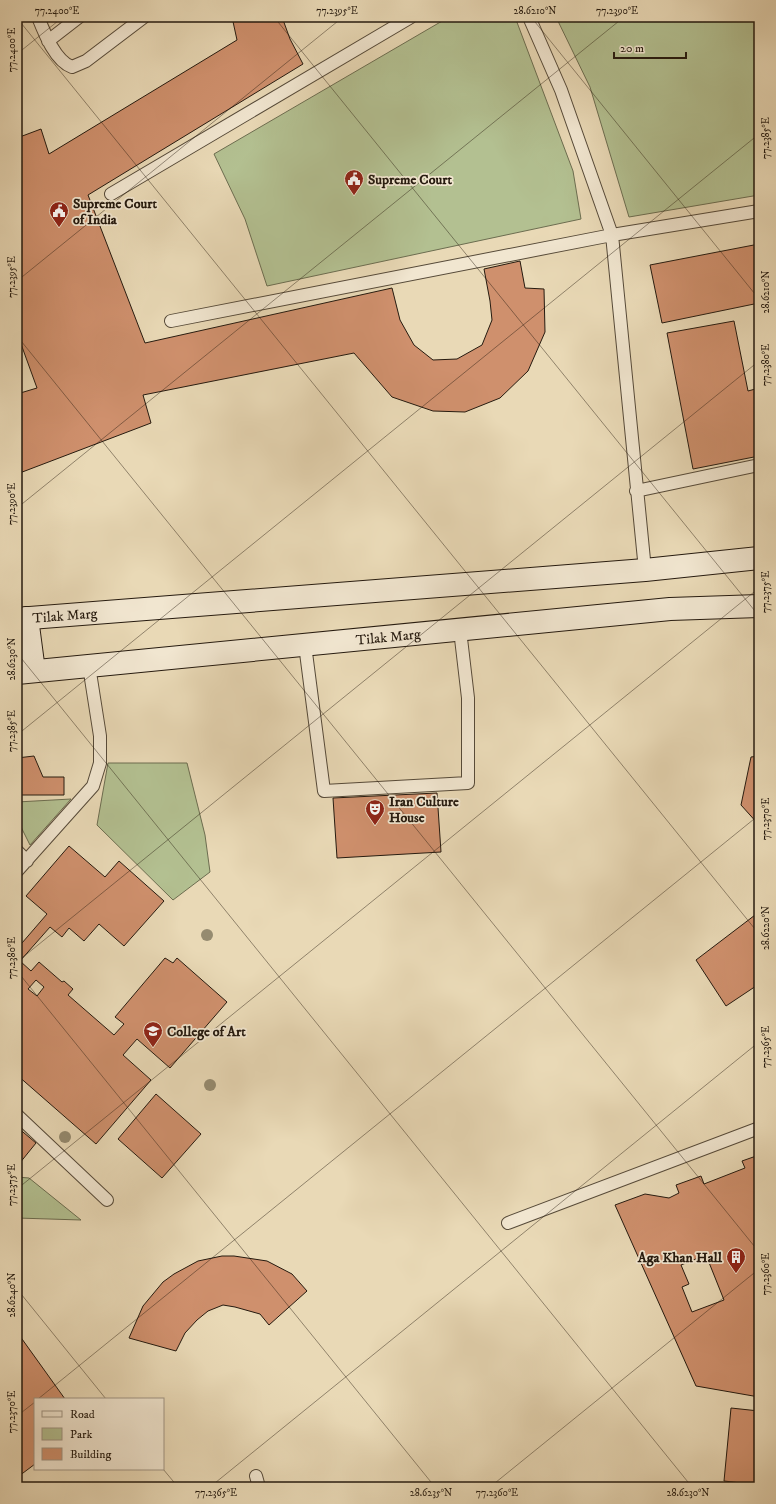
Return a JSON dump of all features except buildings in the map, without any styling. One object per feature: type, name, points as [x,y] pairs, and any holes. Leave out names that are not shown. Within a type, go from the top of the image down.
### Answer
[{"type":"main road","name":"Tilak Marg","points":[[22,618],[645,570],[759,558]]},
{"type":"main road","name":"Tilak Marg","points":[[25,672],[670,609],[759,606]]},
{"type":"main road","points":[[22,618],[25,672]]},
{"type":"lane","points":[[38,17],[48,41],[65,64],[72,67],[86,61],[144,17]]},
{"type":"lane","points":[[48,41],[79,17]]},
{"type":"lane","points":[[111,194],[411,17]]},
{"type":"lane","points":[[529,17],[561,90],[612,236],[645,570]]},
{"type":"lane","points":[[171,321],[612,236],[759,211]]},
{"type":"lane","points":[[636,491],[759,465]]},
{"type":"lane","points":[[305,645],[324,791],[468,783],[468,698],[460,630]]},
{"type":"lane","points":[[17,871],[93,786],[100,763],[100,736],[89,666]]},
{"type":"lane","points":[[17,851],[27,861]]},
{"type":"lane","points":[[17,1115],[107,1200]]},
{"type":"lane","points":[[508,1223],[759,1128]]},
{"type":"green space","points":[[449,17],[515,17],[573,171],[581,219],[267,286],[245,219],[214,154]]},
{"type":"green space","points":[[556,17],[757,17],[759,23],[759,195],[629,217],[590,87]]},
{"type":"green space","points":[[108,763],[187,763],[205,835],[210,872],[173,900],[97,825]]},
{"type":"green space","points":[[71,799],[30,845],[17,819],[17,802]]},
{"type":"green space","points":[[17,1177],[29,1178],[81,1220],[17,1218]]},
{"type":"place","name":"Supreme Court","points":[[354,196]]},
{"type":"place","name":"Supreme Court of India","points":[[59,228]]},
{"type":"place","name":"Iran Culture House","points":[[375,826]]},
{"type":"place","name":"College of Art","points":[[153,1048]]},
{"type":"place","name":"Aga Khan Hall","points":[[736,1274]]}]
